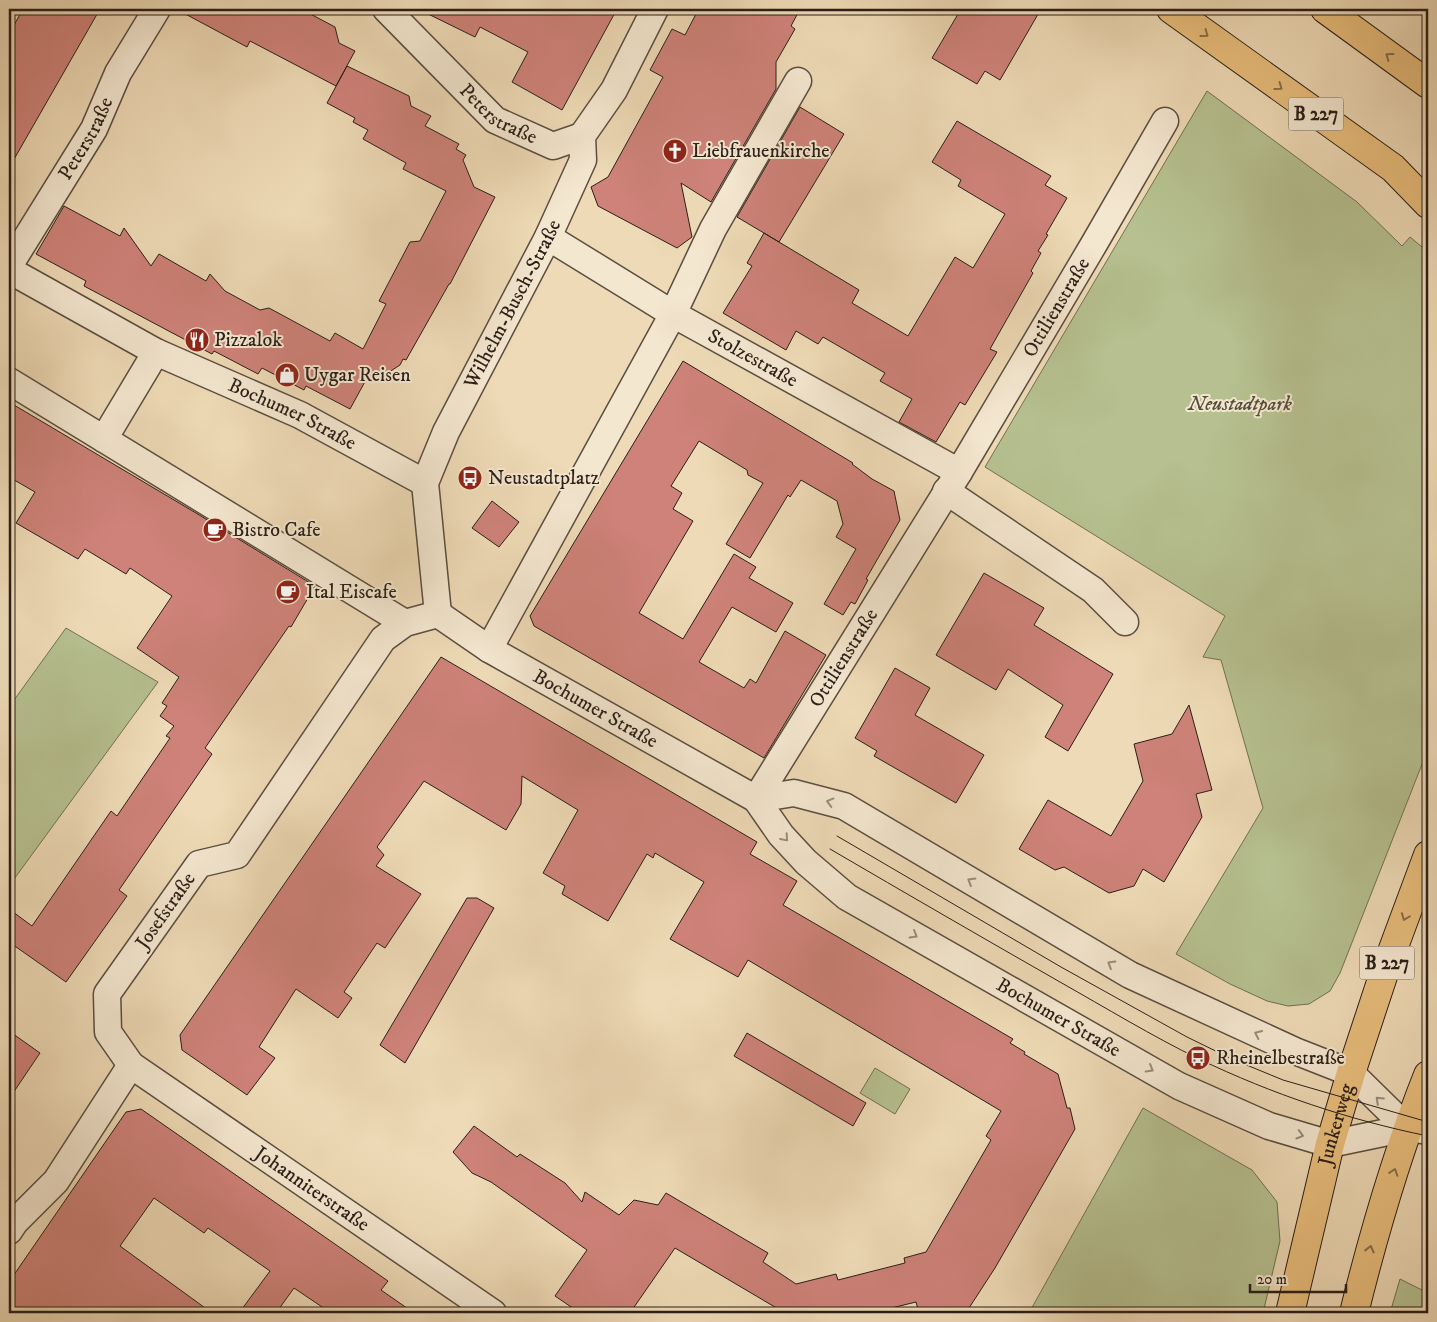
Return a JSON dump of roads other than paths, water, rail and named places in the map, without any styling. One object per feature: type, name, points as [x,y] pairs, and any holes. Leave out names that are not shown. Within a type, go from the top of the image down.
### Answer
[{"type":"main road","name":"B 227","points":[[1171,9],[1393,168],[1428,204]]},
{"type":"main road","points":[[1325,9],[1428,84]]},
{"type":"main road","points":[[1393,168],[1428,184]]},
{"type":"main road","name":"Junkerweg","points":[[1290,1313],[1330,1144],[1351,1073],[1383,976],[1428,856]]},
{"type":"main road","points":[[1354,1313],[1373,1235],[1418,1129],[1428,1075]]},
{"type":"street","name":"Peterstraße","points":[[9,266],[94,128],[118,73],[157,9]]},
{"type":"street","name":"Peterstraße","points":[[386,9],[495,120],[553,146],[582,136]]},
{"type":"street","points":[[582,136],[614,90],[656,9]]},
{"type":"street","points":[[489,649],[673,314],[713,229],[798,82]]},
{"type":"street","name":"Ottilienstraße","points":[[756,799],[952,482],[1165,121]]},
{"type":"street","name":"Wilhelm-Busch-Straße","points":[[438,614],[425,483],[446,432],[548,237],[583,160],[582,136]]},
{"type":"street","name":"Stolzestraße","points":[[548,237],[952,482]]},
{"type":"street","name":"Bochumer Straße","points":[[9,270],[156,352],[300,415],[425,483]]},
{"type":"street","points":[[104,439],[156,352]]},
{"type":"street","points":[[9,381],[405,624]]},
{"type":"street","points":[[952,482],[1093,590],[1125,622]]},
{"type":"street","name":"Bochumer Straße","points":[[438,614],[489,649],[756,799],[781,835],[806,862],[847,897],[1178,1086],[1269,1126],[1330,1144],[1418,1129]]},
{"type":"street","name":"Josefstraße","points":[[131,1065],[108,1032],[108,994],[199,864],[237,855],[383,639],[405,624],[438,614]]},
{"type":"street","points":[[756,799],[794,793],[844,806],[1130,975],[1294,1051],[1351,1073],[1418,1129]]},
{"type":"street","points":[[9,1231],[15,1222],[56,1181],[131,1065]]},
{"type":"street","name":"Johanniterstraße","points":[[131,1065],[493,1313]]},
{"type":"tram line","points":[[837,836],[1061,967],[1187,1037],[1232,1059],[1283,1080],[1428,1122]]},
{"type":"tram line","points":[[830,849],[1129,1022],[1199,1059],[1254,1084],[1311,1105],[1398,1130],[1428,1136]]},
{"type":"place","name":"Liebfrauenkirche","points":[[675,151]]},
{"type":"place","name":"Pizzalok","points":[[197,340]]},
{"type":"place","name":"Uygar Reisen","points":[[287,375]]},
{"type":"place","name":"Neustadtplatz","points":[[470,478]]},
{"type":"place","name":"Bistro Cafe","points":[[215,530]]},
{"type":"place","name":"Ital Eiscafe","points":[[288,592]]},
{"type":"place","name":"Rheinelbestraße","points":[[1198,1058]]},
{"type":"park label","name":"Neustadtpark","points":[[1240,404]]}]
